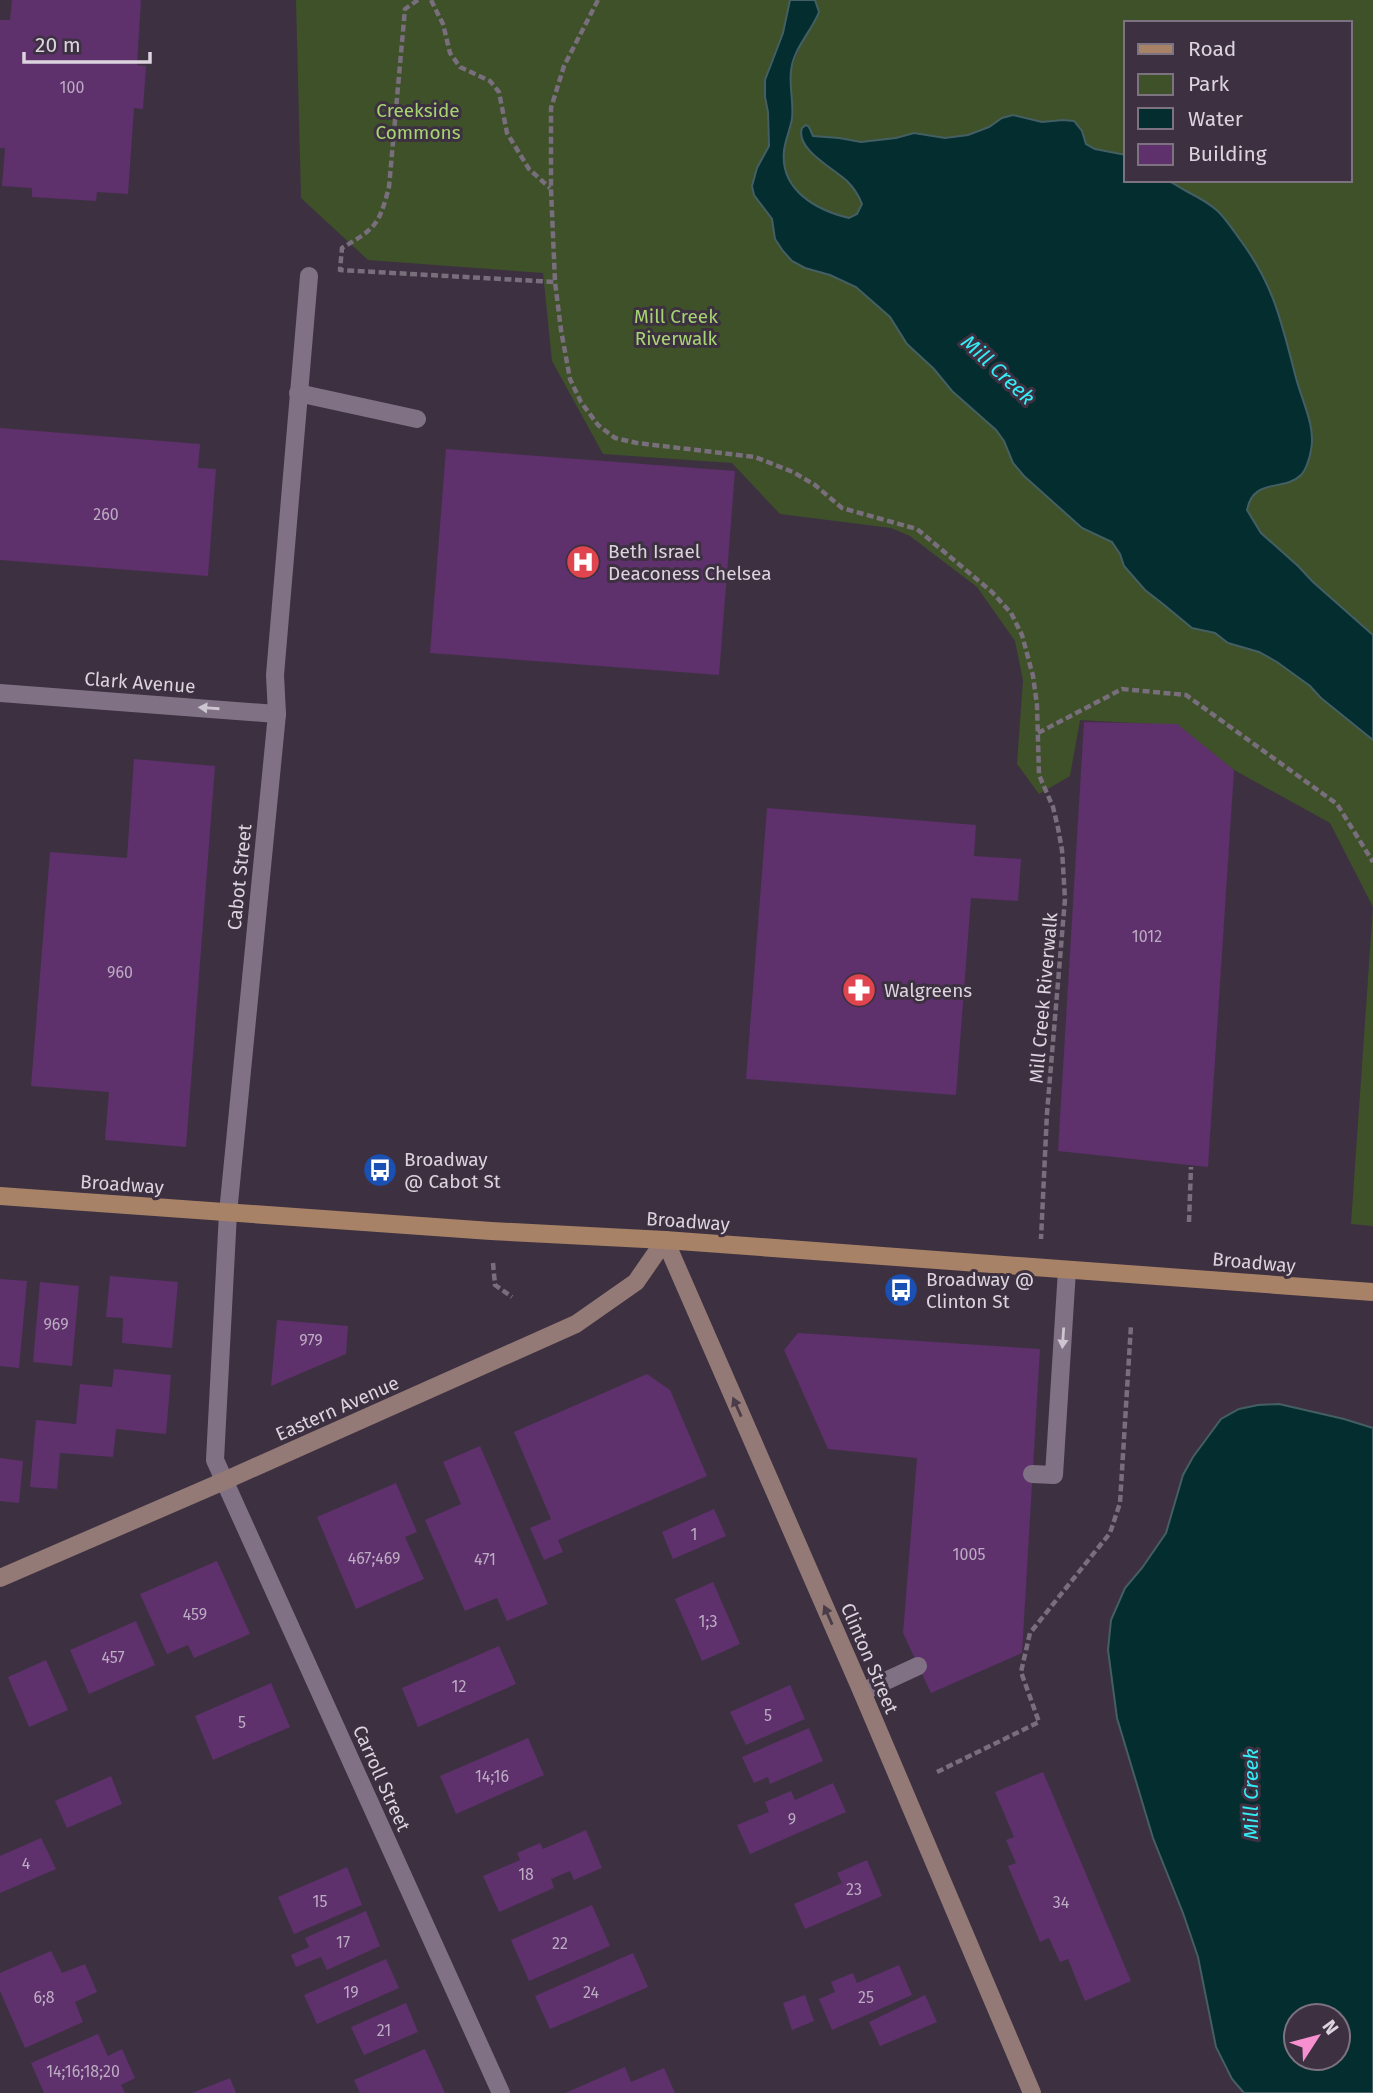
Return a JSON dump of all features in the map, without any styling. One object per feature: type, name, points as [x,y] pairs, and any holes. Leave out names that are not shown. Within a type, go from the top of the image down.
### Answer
[{"type":"main road","name":"Broadway","points":[[0,1196],[539,1234],[665,1240],[1373,1292]]},
{"type":"street","name":"Cabot Street","points":[[224,1481],[215,1460],[228,1213],[277,714],[275,675],[309,276]]},
{"type":"street","points":[[298,393],[417,419]]},
{"type":"street","name":"Clark Avenue","points":[[0,693],[277,714]]},
{"type":"street","name":"Eastern Avenue","points":[[0,1578],[576,1324],[636,1282],[665,1240]]},
{"type":"street","name":"Clinton Street","points":[[665,1240],[859,1685],[1032,2093]]},
{"type":"street","points":[[1032,1474],[1054,1475],[1068,1270]]},
{"type":"street","name":"Carroll Street","points":[[224,1481],[502,2093]]},
{"type":"street","points":[[859,1685],[918,1666]]},
{"type":"path","points":[[418,0],[405,9],[388,187],[383,209],[375,226],[364,236],[342,248],[340,270],[555,282]]},
{"type":"path","points":[[431,0],[443,24],[450,53],[460,67],[490,81],[499,92],[507,133],[529,169],[551,189]]},
{"type":"path","name":"Mill Creek Riverwalk","points":[[598,0],[564,66],[551,108],[555,282],[570,379],[580,402],[598,425],[615,438],[755,457],[793,472],[815,485],[842,508],[917,529],[992,592],[1011,613],[1022,635],[1032,676],[1039,775],[1053,807],[1058,828],[1065,899],[1047,1113],[1040,1268]]},
{"type":"path","points":[[1038,733],[1122,689],[1186,695],[1337,804],[1373,862]]},
{"type":"path","points":[[1189,1222],[1191,1167]]},
{"type":"path","points":[[493,1263],[495,1285],[512,1297]]},
{"type":"path","points":[[937,1772],[1039,1722],[1021,1672],[1030,1633],[1110,1533],[1120,1503],[1131,1325]]},
{"type":"green space","name":"Creekside Commons","points":[[296,0],[790,0],[783,33],[770,64],[765,97],[769,146],[753,178],[759,202],[772,219],[775,239],[818,271],[856,287],[1321,698],[1373,740],[1373,907],[1330,823],[1151,724],[1080,720],[1070,776],[1039,794],[1017,764],[1023,680],[1015,641],[977,587],[910,536],[891,528],[780,514],[732,463],[603,454],[552,361],[543,273],[368,260],[301,198]]},
{"type":"green space","points":[[815,0],[1373,0],[1373,635],[1313,582],[840,240],[790,184],[783,164],[792,119],[791,69],[819,12]]},
{"type":"green space","points":[[1373,907],[1373,1226],[1351,1224]]},
{"type":"water","name":"Mill Creek","points":[[790,0],[815,0],[819,12],[792,63],[792,119],[784,165],[794,187],[824,210],[849,218],[857,214],[862,204],[847,181],[809,151],[801,136],[802,128],[806,125],[813,136],[861,142],[914,133],[945,138],[968,135],[1013,115],[1042,122],[1074,121],[1082,131],[1086,144],[1095,149],[1124,155],[1124,182],[1170,182],[1219,212],[1253,258],[1270,291],[1312,432],[1310,456],[1301,475],[1286,483],[1262,489],[1250,500],[1247,510],[1261,533],[1373,635],[1373,740],[1310,686],[1277,662],[1259,652],[1228,643],[1215,633],[1192,628],[1145,590],[1124,566],[1112,542],[1082,528],[1024,476],[1013,463],[996,430],[952,391],[934,369],[907,344],[890,317],[856,287],[830,275],[805,268],[792,261],[783,251],[775,239],[772,219],[754,195],[752,186],[757,168],[769,146],[765,80],[783,33]]},
{"type":"water","name":"Mill Creek","points":[[1279,1404],[1373,1428],[1373,2093],[1244,2093],[1232,2079],[1216,2047],[1198,1957],[1153,1838],[1117,1718],[1108,1650],[1111,1620],[1125,1588],[1166,1533],[1183,1475],[1193,1457],[1221,1419],[1239,1409]]},
{"type":"building","points":[[12,0],[141,0],[137,65],[146,66],[143,109],[134,108],[128,194],[97,192],[96,201],[32,197],[32,188],[2,186],[5,148],[0,148],[0,20],[10,20]]},
{"type":"building","points":[[0,428],[200,444],[198,468],[216,469],[208,576],[0,560]]},
{"type":"building","name":"Beth Israel Deaconess Chelsea","points":[[446,449],[735,471],[719,675],[430,653]]},
{"type":"building","points":[[1084,722],[1177,724],[1234,770],[1208,1167],[1058,1151]]},
{"type":"building","points":[[134,759],[215,766],[186,1147],[105,1140],[109,1092],[31,1086],[50,852],[127,858]]},
{"type":"building","name":"Walgreens","points":[[767,808],[976,825],[974,856],[1021,859],[1018,901],[971,898],[956,1095],[746,1079]]},
{"type":"building","points":[[110,1276],[178,1282],[172,1348],[122,1343],[123,1318],[106,1317]]},
{"type":"building","points":[[0,1279],[27,1281],[19,1368],[0,1366]]},
{"type":"building","points":[[40,1282],[79,1286],[72,1366],[33,1362]]},
{"type":"building","points":[[277,1320],[348,1326],[346,1354],[271,1386]]},
{"type":"building","points":[[798,1333],[1040,1349],[1022,1653],[931,1693],[903,1633],[917,1458],[828,1449],[784,1350]]},
{"type":"building","points":[[114,1369],[171,1375],[166,1434],[116,1429],[113,1457],[60,1453],[57,1489],[30,1487],[36,1420],[76,1424],[80,1384],[112,1387]]},
{"type":"building","points":[[647,1374],[670,1390],[707,1476],[558,1540],[563,1552],[544,1560],[530,1528],[551,1519],[514,1432]]},
{"type":"building","points":[[480,1446],[548,1604],[507,1621],[497,1598],[465,1611],[425,1520],[461,1504],[443,1462]]},
{"type":"building","points":[[0,1458],[23,1461],[19,1503],[0,1501]]},
{"type":"building","points":[[396,1483],[417,1532],[405,1537],[424,1579],[356,1609],[317,1517]]},
{"type":"building","points":[[714,1509],[726,1536],[673,1559],[662,1532]]},
{"type":"building","points":[[217,1561],[250,1634],[194,1658],[188,1645],[167,1654],[140,1594]]},
{"type":"building","points":[[713,1582],[740,1644],[702,1661],[675,1599]]},
{"type":"building","points":[[136,1621],[155,1665],[89,1694],[70,1650]]},
{"type":"building","points":[[499,1646],[516,1684],[418,1727],[402,1688]]},
{"type":"building","points":[[46,1660],[68,1710],[29,1727],[8,1677]]},
{"type":"building","points":[[271,1683],[290,1727],[213,1760],[195,1716]]},
{"type":"building","points":[[790,1685],[805,1719],[746,1745],[730,1712]]},
{"type":"building","points":[[809,1728],[823,1761],[770,1784],[768,1777],[754,1783],[742,1757]]},
{"type":"building","points":[[528,1738],[544,1775],[456,1814],[440,1776]]},
{"type":"building","points":[[1043,1772],[1131,1981],[1085,2001],[1068,1959],[1060,1962],[1049,1938],[1040,1942],[1008,1866],[1016,1863],[1006,1840],[1014,1837],[995,1792]]},
{"type":"building","points":[[111,1776],[122,1804],[67,1828],[55,1801]]},
{"type":"building","points":[[833,1783],[846,1812],[750,1854],[737,1825],[769,1812],[765,1802],[791,1791],[795,1800]]},
{"type":"building","points":[[586,1830],[602,1868],[574,1880],[570,1871],[551,1879],[554,1888],[499,1912],[483,1876],[520,1860],[517,1853],[540,1843],[543,1849]]},
{"type":"building","points":[[41,1838],[56,1869],[0,1893],[0,1856]]},
{"type":"building","points":[[867,1860],[882,1896],[805,1929],[794,1904],[842,1883],[837,1873]]},
{"type":"building","points":[[347,1867],[362,1905],[294,1934],[278,1897]]},
{"type":"building","points":[[592,1905],[610,1946],[529,1981],[511,1940]]},
{"type":"building","points":[[366,1911],[380,1946],[327,1970],[321,1957],[296,1967],[291,1955],[309,1947],[305,1938]]},
{"type":"building","points":[[51,1951],[62,1973],[85,1964],[97,1992],[75,2002],[83,2022],[25,2048],[0,1991],[0,1973]]},
{"type":"building","points":[[633,1953],[648,1987],[550,2029],[535,1996]]},
{"type":"building","points":[[386,1959],[399,1988],[317,2024],[304,1995]]},
{"type":"building","points":[[899,1965],[912,1995],[832,2030],[819,1999],[835,1992],[831,1982],[853,1973],[857,1983]]},
{"type":"building","points":[[805,1995],[814,2021],[792,2030],[783,2003]]},
{"type":"building","points":[[925,1995],[937,2022],[880,2046],[869,2022]]},
{"type":"building","points":[[406,2003],[418,2032],[364,2055],[351,2027]]},
{"type":"building","points":[[98,2034],[108,2056],[122,2049],[135,2078],[121,2085],[125,2093],[44,2093],[31,2063]]},
{"type":"building","points":[[425,2049],[445,2093],[360,2093],[354,2080]]},
{"type":"building","points":[[625,2067],[631,2082],[664,2068],[675,2093],[565,2093]]},
{"type":"building","points":[[230,2078],[236,2093],[192,2093]]},
{"type":"place","name":"Beth Israel Deaconess Chelsea","points":[[583,562]]},
{"type":"place","name":"Walgreens","points":[[859,990]]},
{"type":"place","name":"Broadway @ Cabot St","points":[[380,1170]]},
{"type":"place","name":"Broadway @ Clinton St","points":[[901,1290]]}]
